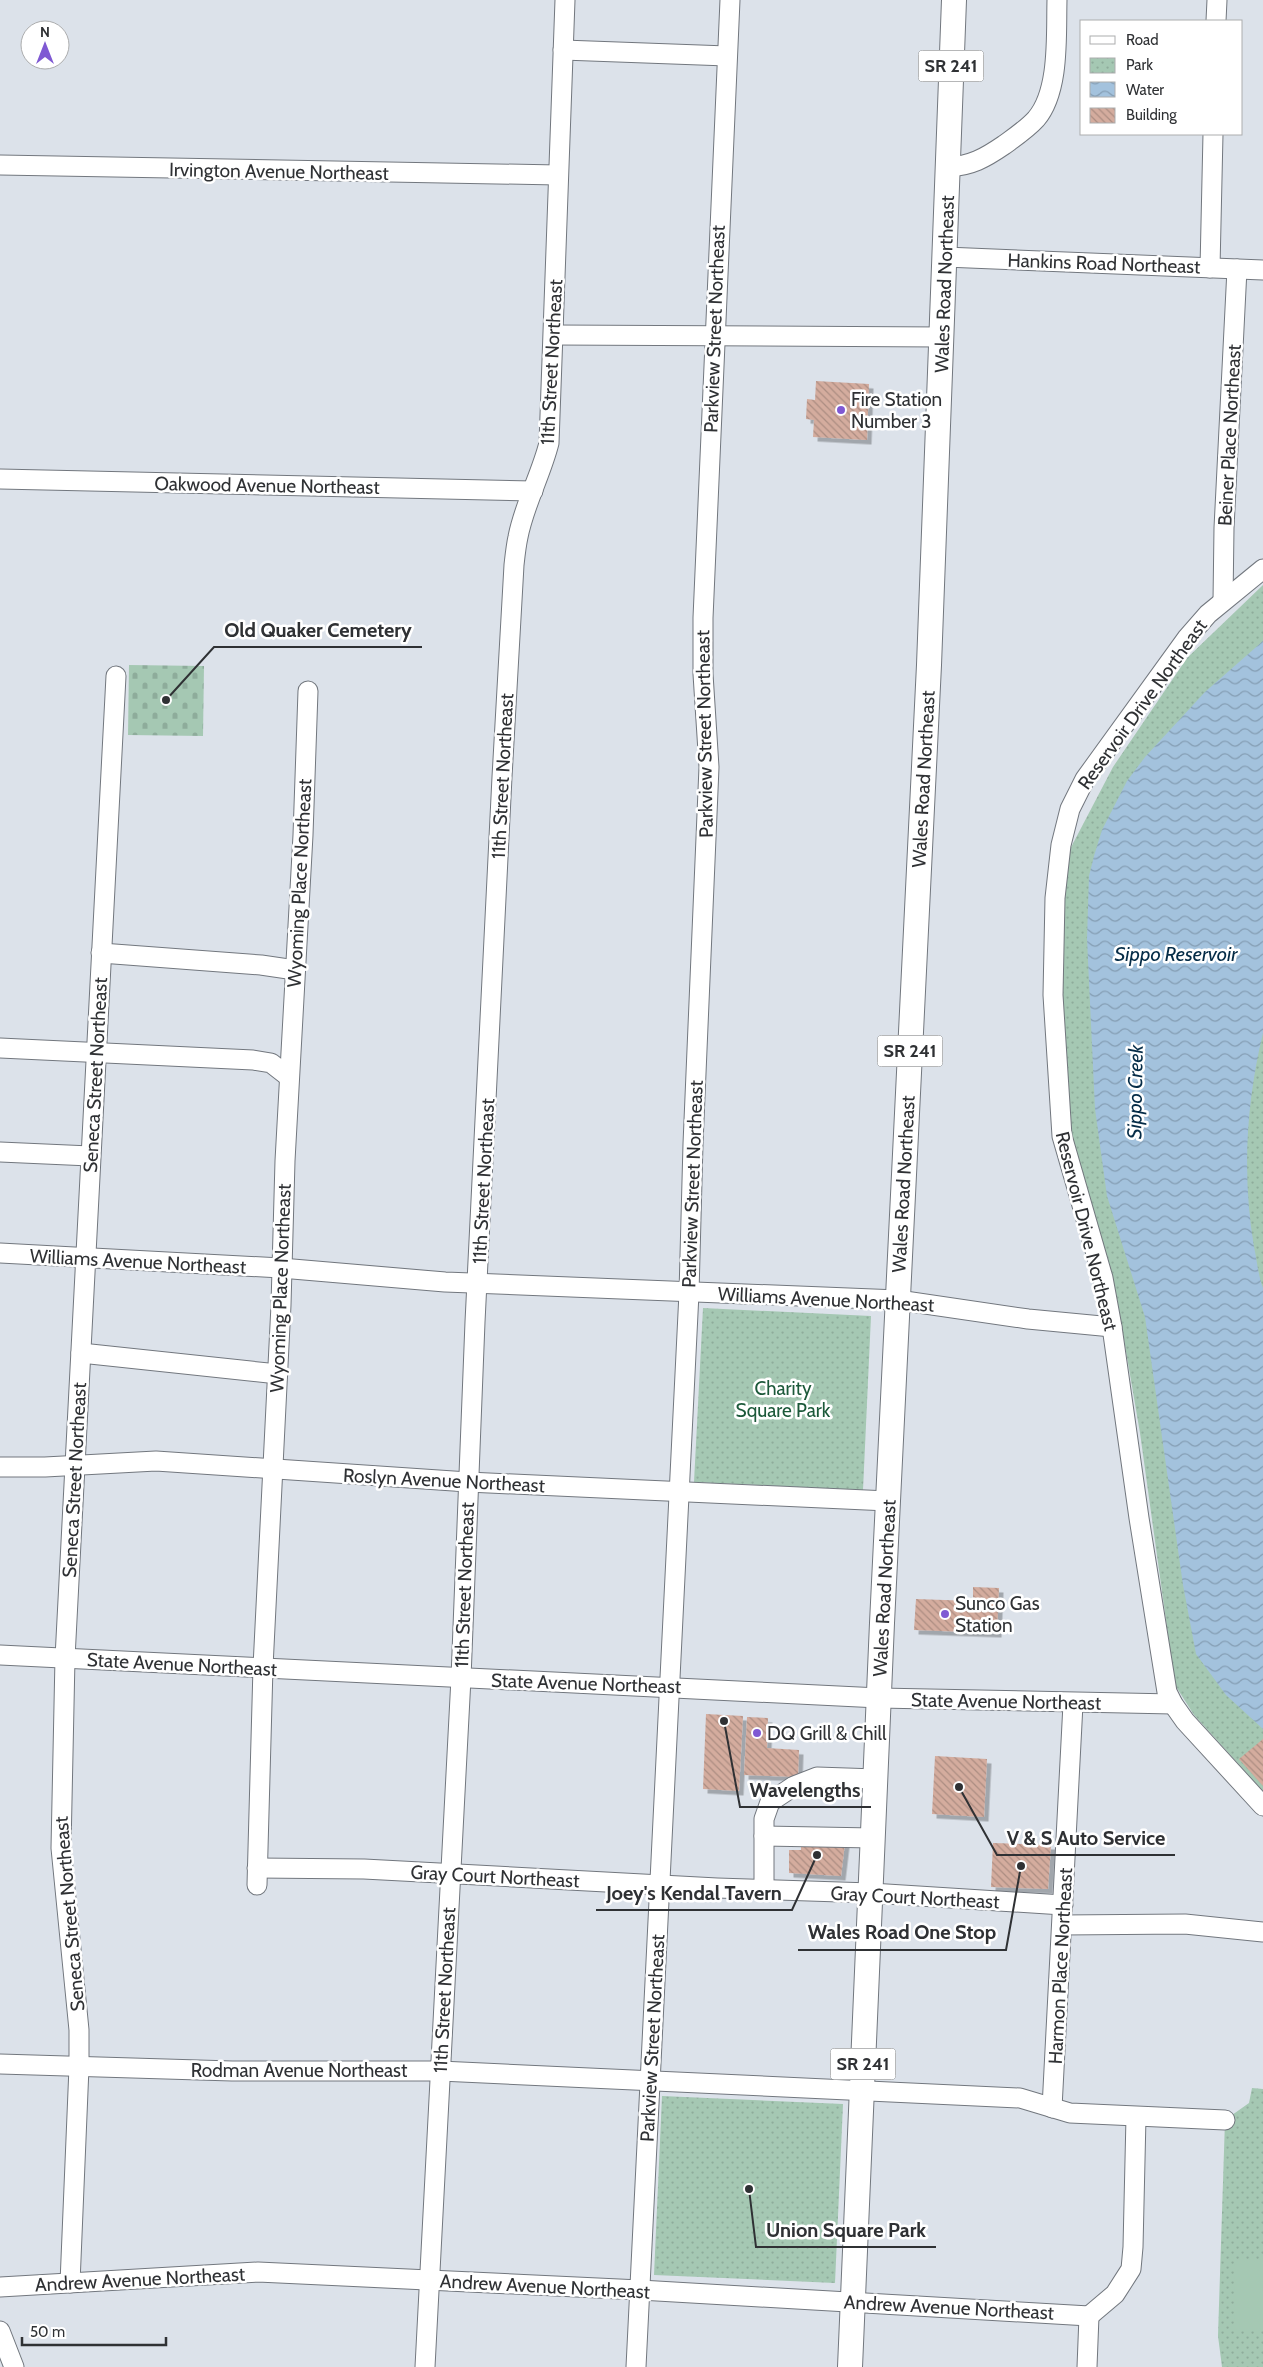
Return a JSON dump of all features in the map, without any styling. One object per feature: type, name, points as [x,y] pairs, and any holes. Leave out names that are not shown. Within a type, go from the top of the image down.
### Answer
[{"type":"main road","name":"Wales Road Northeast","points":[[850,2367],[888,1501],[929,665],[954,0]]},
{"type":"street","name":"11th Street Northeast","points":[[425,2367],[461,1678],[468,1482],[514,565],[518,537],[533,491],[543,468],[549,443],[564,0]]},
{"type":"street","name":"Parkview Street Northeast","points":[[636,2367],[689,1292],[693,1144],[709,766],[703,674],[703,618],[730,0]]},
{"type":"street","points":[[948,167],[967,166],[985,158],[1027,128],[1043,110],[1052,81],[1057,0]]},
{"type":"street","points":[[1216,20],[1217,0]]},
{"type":"street","points":[[563,50],[727,56]]},
{"type":"street","points":[[1210,268],[1213,135]]},
{"type":"street","name":"Irvington Avenue Northeast","points":[[0,165],[558,175]]},
{"type":"street","name":"Hankins Road Northeast","points":[[945,256],[1263,270]]},
{"type":"street","name":"Beiner Place Northeast","points":[[1223,601],[1224,528],[1237,269]]},
{"type":"street","points":[[554,335],[942,337]]},
{"type":"street","name":"Oakwood Avenue Northeast","points":[[0,479],[533,491]]},
{"type":"street","name":"Reservoir Drive Northeast","points":[[1263,568],[1223,601],[1187,638],[1084,779],[1070,809],[1061,845],[1053,952],[1055,1058],[1062,1136],[1103,1278],[1167,1692],[1185,1721],[1263,1806]]},
{"type":"street","name":"Seneca Street Northeast","points":[[70,2283],[80,2067],[79,2030],[60,1848],[65,1658],[95,1051],[116,676]]},
{"type":"street","name":"Wyoming Place Northeast","points":[[257,1876],[263,1667],[308,692]]},
{"type":"street","points":[[101,953],[262,965],[295,970]]},
{"type":"street","points":[[0,1048],[95,1051],[253,1060],[271,1063],[289,1077]]},
{"type":"street","points":[[0,1152],[90,1156]]},
{"type":"street","name":"Williams Avenue Northeast","points":[[0,1253],[281,1268],[478,1283],[898,1300],[1028,1319],[1112,1327]]},
{"type":"street","points":[[81,1353],[278,1374]]},
{"type":"street","name":"Roslyn Avenue Northeast","points":[[0,1467],[156,1462],[468,1482],[888,1501]]},
{"type":"street","name":"State Avenue Northeast","points":[[0,1655],[879,1698],[1073,1704],[1173,1704]]},
{"type":"street","name":"Harmon Place Northeast","points":[[1052,2108],[1073,1704]]},
{"type":"street","points":[[764,1890],[764,1819],[770,1802],[794,1786],[817,1777],[876,1779]]},
{"type":"street","points":[[764,1836],[874,1838]]},
{"type":"street","name":"Gray Court Northeast","points":[[257,1876],[364,1869],[764,1890],[871,1893],[1063,1905]]},
{"type":"street","points":[[1062,1925],[1185,1924],[1263,1932]]},
{"type":"street","name":"Rodman Avenue Northeast","points":[[0,2064],[232,2071],[440,2071],[1020,2098],[1070,2113],[1225,2120]]},
{"type":"street","points":[[1087,2367],[1089,2316],[1115,2294],[1131,2269],[1136,2117]]},
{"type":"street","name":"Andrew Avenue Northeast","points":[[0,2287],[258,2272],[640,2290],[1089,2316]]},
{"type":"street","points":[[0,2331],[14,2367]]},
{"type":"green space","name":"Sippo Reservoir","points":[[1263,585],[1263,1791],[1194,1715],[1175,1685],[1140,1433],[1116,1293],[1082,1188],[1072,1144],[1065,1068],[1061,958],[1068,853],[1113,767],[1187,658]]},
{"type":"green space","points":[[129,665],[204,666],[203,736],[128,735]]},
{"type":"green space","name":"Charity Square Park","points":[[703,1308],[871,1316],[863,1490],[694,1482]]},
{"type":"green space","points":[[1252,2088],[1263,2089],[1263,2367],[1222,2367],[1218,2336],[1225,2120],[1249,2103]]},
{"type":"green space","points":[[662,2096],[843,2104],[835,2283],[654,2275]]},
{"type":"green space","points":[[1235,2260],[1263,2260],[1263,2329],[1234,2329]]},
{"type":"water","name":"Sippo Reservoir","points":[[1263,641],[1263,1033],[1253,1086],[1247,1167],[1250,1220],[1263,1288],[1263,1729],[1226,1695],[1196,1654],[1183,1585],[1145,1317],[1107,1196],[1095,1109],[1087,939],[1089,876],[1094,856],[1102,830],[1127,781],[1145,757],[1205,692]]},
{"type":"building","points":[[816,381],[869,384],[867,440],[813,437],[814,420],[806,419],[807,399],[815,400]]},
{"type":"building","points":[[973,1587],[999,1588],[997,1633],[914,1630],[916,1599],[973,1601]]},
{"type":"building","points":[[706,1714],[743,1716],[739,1791],[703,1789]]},
{"type":"building","name":"DQ Grill & Chill","points":[[747,1717],[768,1718],[767,1748],[799,1750],[798,1777],[744,1775]]},
{"type":"building","points":[[1263,1739],[1263,1786],[1239,1759]]},
{"type":"building","points":[[935,1756],[987,1759],[984,1817],[932,1814]]},
{"type":"building","points":[[801,1841],[845,1843],[841,1876],[789,1873],[789,1850],[801,1850]]},
{"type":"building","points":[[993,1843],[1051,1845],[1048,1889],[991,1887]]},
{"type":"place","name":"Fire Station Number 3","points":[[841,410]]},
{"type":"place","name":"Old Quaker Cemetery","points":[[166,700]]},
{"type":"place","name":"Sunco Gas Station","points":[[945,1614]]},
{"type":"place","name":"Wavelengths","points":[[724,1721]]},
{"type":"place","name":"DQ Grill & Chill","points":[[757,1733]]},
{"type":"place","name":"V & S Auto Service","points":[[959,1787]]},
{"type":"place","name":"Joey's Kendal Tavern","points":[[817,1855]]},
{"type":"place","name":"Wales Road One Stop","points":[[1021,1866]]},
{"type":"place","name":"Union Square Park","points":[[749,2189]]},
{"type":"water label","name":"Sippo Creek","points":[[1135,1092]]}]
